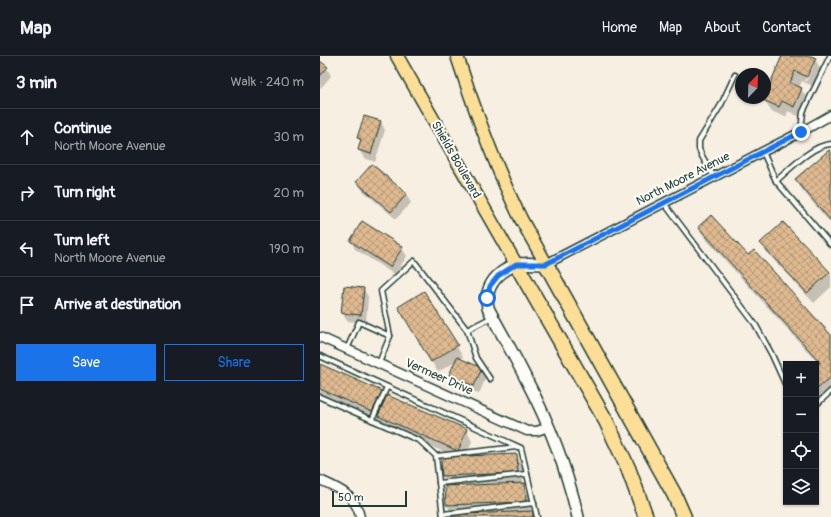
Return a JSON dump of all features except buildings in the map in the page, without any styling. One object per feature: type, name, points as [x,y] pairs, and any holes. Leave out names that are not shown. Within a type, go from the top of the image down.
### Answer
[{"type":"highway","points":[[516,264],[606,421],[628,468],[646,517]]},
{"type":"highway","points":[[546,264],[674,494],[684,517]]},
{"type":"main road","name":"Shields Boulevard","points":[[397,56],[516,264]]},
{"type":"main road","points":[[457,56],[476,111],[504,180],[521,219],[546,264]]},
{"type":"street","name":"North Moore Avenue","points":[[546,264],[714,178],[831,115]]},
{"type":"street","points":[[546,264],[516,264],[498,276],[490,286],[487,302],[492,316],[529,384],[548,427],[558,451],[578,517]]},
{"type":"street","name":"Vermeer Drive","points":[[320,336],[527,431],[537,432],[548,427]]},
{"type":"street","points":[[320,480],[340,488],[352,498],[357,506],[360,517]]},
{"type":"lane","points":[[801,132],[803,112],[830,56]]},
{"type":"lane","points":[[714,178],[699,149],[699,141],[721,105],[735,75]]},
{"type":"lane","points":[[776,181],[807,155],[819,147],[831,144]]},
{"type":"lane","points":[[763,152],[776,181],[831,245]]},
{"type":"lane","points":[[664,203],[755,324],[783,379]]},
{"type":"lane","points":[[379,363],[390,336],[381,291],[414,261],[467,330],[476,358],[490,379]]},
{"type":"lane","points":[[467,330],[492,316]]},
{"type":"lane","points":[[347,349],[359,322],[390,336]]},
{"type":"lane","points":[[320,356],[521,448],[537,517]]},
{"type":"lane","points":[[372,420],[387,387]]},
{"type":"lane","points":[[819,402],[831,391]]},
{"type":"lane","points":[[320,397],[420,441],[436,456],[443,516],[534,503]]},
{"type":"lane","points":[[436,456],[518,447]]},
{"type":"lane","points":[[439,483],[527,474]]},
{"type":"route","points":[[487,298],[490,286],[498,276],[516,264],[546,264],[801,132]]}]
